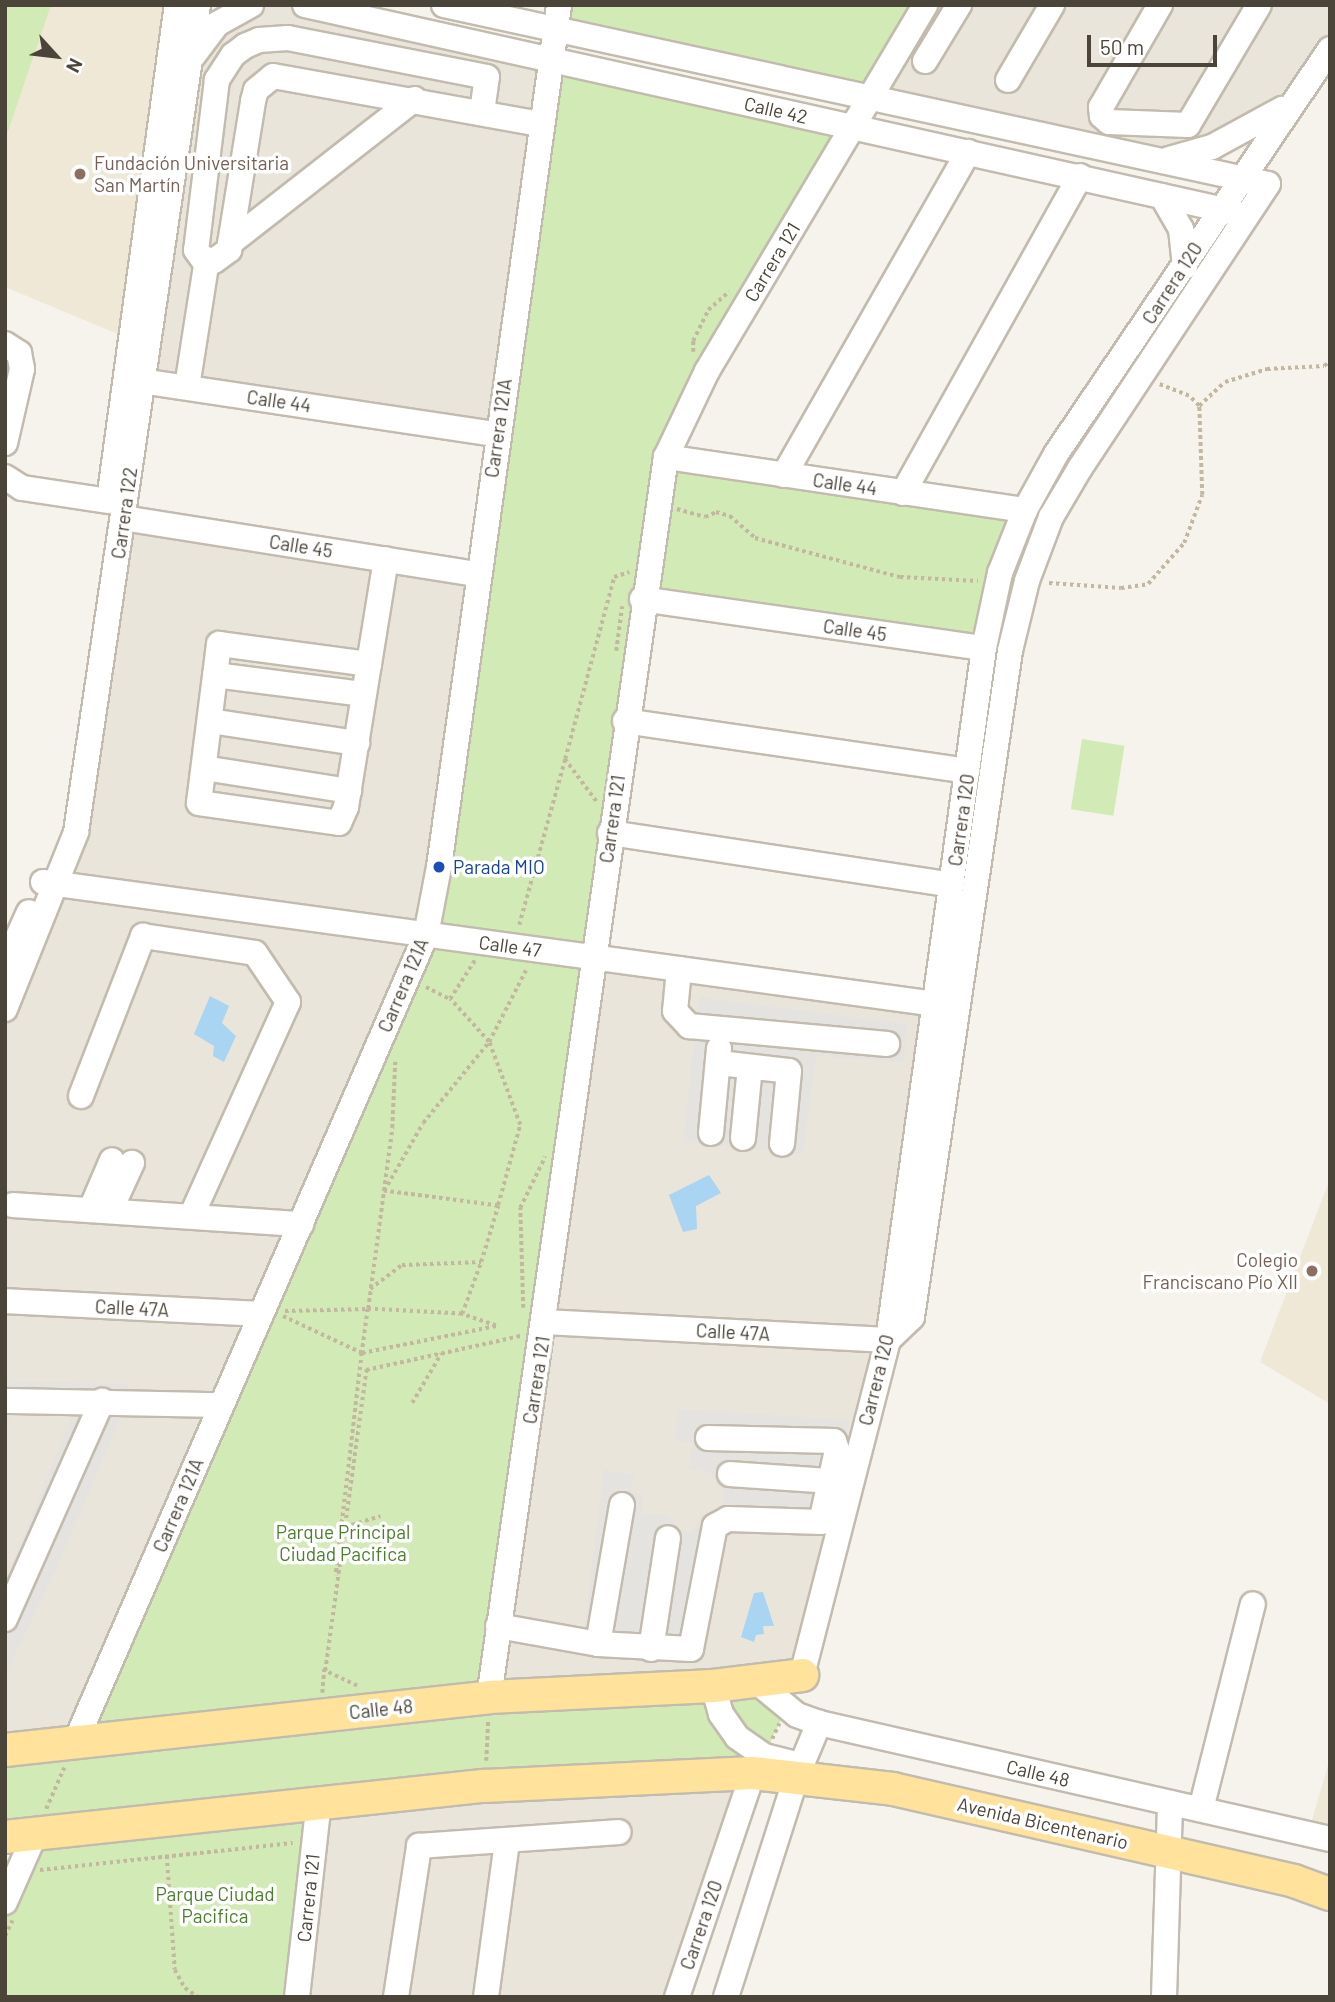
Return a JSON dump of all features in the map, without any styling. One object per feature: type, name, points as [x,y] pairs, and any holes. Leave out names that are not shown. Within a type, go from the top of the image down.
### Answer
[{"type":"main road","name":"Calle 48","points":[[5,1750],[489,1697],[758,1683],[802,1675]]},
{"type":"main road","name":"Avenida Bicentenario","points":[[753,1773],[798,1772],[1168,1845],[1330,1894]]},
{"type":"main road","points":[[20,1835],[319,1800],[485,1786],[753,1773]]},
{"type":"street","name":"Carrera 122","points":[[135,380],[177,5]]},
{"type":"street","name":"Carrera 122","points":[[5,965],[76,832],[135,380],[198,5]]},
{"type":"street","points":[[189,63],[217,24],[251,5]]},
{"type":"street","name":"Calle 42","points":[[305,5],[1247,215]]},
{"type":"street","points":[[444,5],[872,95],[1240,177]]},
{"type":"street","name":"Carrera 121A","points":[[75,1743],[426,935],[439,867],[496,434],[559,5]]},
{"type":"street","name":"Carrera 121","points":[[489,1697],[544,1322],[625,721],[635,594],[658,504],[666,457],[707,371],[925,5]]},
{"type":"street","points":[[925,61],[959,5]]},
{"type":"street","points":[[1008,80],[1052,5]]},
{"type":"street","points":[[1160,5],[1101,107],[1102,116],[1109,122],[1188,125],[1259,5]]},
{"type":"street","points":[[414,99],[230,243],[220,259],[207,260],[198,255],[195,239],[214,95],[224,66],[245,46],[289,38],[487,77],[482,112]]},
{"type":"street","name":"Carrera 120","points":[[802,1675],[888,1340],[984,648],[998,582],[1025,510],[1056,454],[1185,267],[1240,177],[1330,49]]},
{"type":"street","points":[[230,243],[253,101],[263,81],[285,75],[541,124]]},
{"type":"street","points":[[1165,160],[1212,147],[1256,127],[1296,99]]},
{"type":"street","points":[[784,475],[968,152]]},
{"type":"street","points":[[903,493],[1080,176]]},
{"type":"street","name":"Carrera 120","points":[[888,1340],[912,1317],[961,1008],[1010,651],[1027,581],[1051,517],[1268,184],[1240,177]]},
{"type":"street","points":[[1162,196],[1181,229],[1185,267]]},
{"type":"street","points":[[187,387],[207,260]]},
{"type":"street","points":[[5,344],[19,353],[22,369],[5,443]]},
{"type":"street","name":"Calle 44","points":[[135,380],[496,434]]},
{"type":"street","name":"Calle 44","points":[[666,457],[1025,510]]},
{"type":"street","name":"Calle 45","points":[[5,477],[22,488],[116,510],[478,573]]},
{"type":"street","points":[[369,664],[219,644],[199,803],[339,823],[349,791],[386,559]]},
{"type":"street","name":"Calle 45","points":[[635,594],[984,648]]},
{"type":"street","points":[[215,675],[364,694]]},
{"type":"street","points":[[210,720],[357,743]]},
{"type":"street","points":[[625,721],[968,771]]},
{"type":"street","points":[[204,768],[349,791]]},
{"type":"street","points":[[610,833],[952,885]]},
{"type":"street","name":"Carrera 122","points":[[5,1009],[50,884]]},
{"type":"street","name":"Calle 47","points":[[50,884],[961,1008]]},
{"type":"street","points":[[81,1096],[142,936],[255,953],[288,1002],[192,1215]]},
{"type":"street","points":[[679,969],[675,1012],[679,1020],[720,1030],[887,1044]]},
{"type":"street","points":[[711,1133],[720,1030]]},
{"type":"street","points":[[719,1063],[789,1071],[782,1144]]},
{"type":"street","points":[[743,1138],[750,1067]]},
{"type":"street","points":[[100,1210],[122,1161]]},
{"type":"street","points":[[13,1205],[302,1224]]},
{"type":"street","name":"Calle 47A","points":[[5,1301],[260,1314]]},
{"type":"street","name":"Calle 47A","points":[[544,1322],[888,1340]]},
{"type":"street","points":[[5,1401],[221,1405]]},
{"type":"street","points":[[5,1619],[102,1401]]},
{"type":"street","points":[[498,1626],[598,1644],[652,1649],[686,1650],[695,1644],[712,1532],[721,1520],[821,1522],[837,1450],[834,1441],[708,1438]]},
{"type":"street","points":[[730,1474],[831,1481]]},
{"type":"street","points":[[598,1644],[622,1504]]},
{"type":"street","points":[[652,1649],[668,1538]]},
{"type":"street","points":[[1200,1809],[1253,1604]]},
{"type":"street","name":"Calle 48","points":[[758,1683],[797,1715],[819,1723],[1330,1839]]},
{"type":"street","points":[[713,1686],[721,1714],[737,1737],[764,1756],[798,1772]]},
{"type":"street","points":[[726,1997],[798,1772],[819,1723]]},
{"type":"street","name":"Carrera 120","points":[[677,1997],[753,1773]]},
{"type":"street","name":"Carrera 121","points":[[297,1997],[319,1800]]},
{"type":"street","points":[[1164,1997],[1170,1802]]},
{"type":"street","points":[[396,1997],[419,1846],[507,1842],[620,1832]]},
{"type":"street","points":[[1108,1833],[1168,1845]]},
{"type":"street","points":[[10,1908],[20,1835]]},
{"type":"street","points":[[486,1997],[507,1842]]},
{"type":"path","points":[[1199,406],[1225,382],[1267,369],[1324,366],[1330,361]]},
{"type":"path","points":[[1027,581],[1121,588],[1148,584],[1184,543],[1195,520],[1202,495],[1199,406],[1189,396],[1141,377]]},
{"type":"path","points":[[658,504],[705,517],[716,512],[730,516],[755,538],[900,577],[998,582]]},
{"type":"path","points":[[519,925],[614,577],[635,569],[635,594],[624,652]]},
{"type":"path","points":[[565,759],[603,809],[604,796]]},
{"type":"path","points":[[507,923],[530,926]]},
{"type":"path","points":[[450,999],[480,952]]},
{"type":"path","points":[[384,1191],[424,1123],[489,1042],[531,960]]},
{"type":"path","points":[[414,981],[450,999],[489,1042],[520,1125],[481,1262],[462,1314]]},
{"type":"path","points":[[335,1694],[319,1695],[393,1128],[395,1051]]},
{"type":"path","points":[[384,1191],[498,1206]]},
{"type":"path","points":[[370,1289],[402,1265],[481,1262]]},
{"type":"path","points":[[368,1309],[462,1314],[496,1326],[362,1353],[273,1311],[368,1309]]},
{"type":"path","points":[[368,1685],[355,1686],[325,1671],[366,1370],[521,1336],[519,1350]]},
{"type":"path","points":[[412,1403],[441,1354]]},
{"type":"path","points":[[345,1527],[380,1517]]},
{"type":"path","points":[[348,1693],[362,1692]]},
{"type":"path","points":[[485,1786],[489,1697]]},
{"type":"path","points":[[20,1835],[75,1743]]},
{"type":"path","points":[[34,1871],[296,1843]]},
{"type":"path","points":[[167,1856],[175,1970],[185,1987],[198,1997]]},
{"type":"path","points":[[5,1936],[10,1908]]},
{"type":"shaded area","name":"Fundación Universitaria San Martín","points":[[5,5],[177,5],[132,340],[5,287]]},
{"type":"shaded area","points":[[251,5],[305,5],[551,58],[497,434],[144,381],[189,63]]},
{"type":"shaded area","points":[[925,5],[1330,5],[1330,49],[1296,99],[1165,160],[872,95]]},
{"type":"shaded area","points":[[123,518],[478,574],[426,935],[75,1743],[5,1750],[5,1009],[58,887]]},
{"type":"shaded area","points":[[592,958],[935,1004],[888,1340],[802,1675],[489,1697]]},
{"type":"shaded area","points":[[699,997],[907,1024],[904,1062],[816,1056],[803,1154],[683,1142]]},
{"type":"shaded area","name":"Colegio Franciscano Pío XII","points":[[1330,1179],[1330,1404],[1260,1362]]},
{"type":"shaded area","points":[[5,1381],[129,1384],[122,1414],[58,1565],[5,1676],[5,1582],[74,1410],[12,1413],[5,1430]]},
{"type":"shaded area","points":[[678,1409],[850,1420],[822,1531],[721,1526],[697,1662],[581,1654],[604,1470],[634,1474],[631,1493],[643,1493],[642,1514],[668,1515],[681,1531],[692,1532],[702,1514],[724,1507],[723,1491],[710,1472],[688,1469],[693,1443],[675,1441]]},
{"type":"shaded area","points":[[1330,1758],[1330,1839],[1308,1834]]},
{"type":"shaded area","points":[[753,1773],[677,1997],[297,1997],[319,1800]]},
{"type":"green space","points":[[5,5],[51,5],[5,140]]},
{"type":"green space","points":[[559,5],[925,5],[872,95],[555,30]]},
{"type":"green space","name":"Parque Principal Ciudad Pacifica","points":[[551,58],[852,127],[666,457],[1025,510],[984,648],[643,599],[489,1696],[802,1675],[764,1756],[319,1800],[297,1997],[5,1997],[5,1902],[35,1834],[5,1837],[5,1750],[75,1743],[426,935]]},
{"type":"green space","points":[[1082,739],[1124,746],[1113,816],[1071,809]]},
{"type":"water","points":[[210,996],[229,1006],[222,1023],[236,1036],[224,1062],[213,1056],[214,1046],[194,1034]]},
{"type":"water","points":[[709,1175],[721,1193],[696,1206],[697,1229],[683,1232],[669,1195]]},
{"type":"water","points":[[763,1592],[774,1626],[763,1626],[764,1634],[756,1635],[754,1642],[741,1637],[754,1593]]},
{"type":"place","name":"Fundación Universitaria San Martín","points":[[80,174]]},
{"type":"place","name":"Parada MIO","points":[[439,867]]},
{"type":"place","name":"Colegio Franciscano Pío XII","points":[[1312,1271]]},
{"type":"park label","name":"Parque Ciudad Pacifica","points":[[215,1905]]}]
